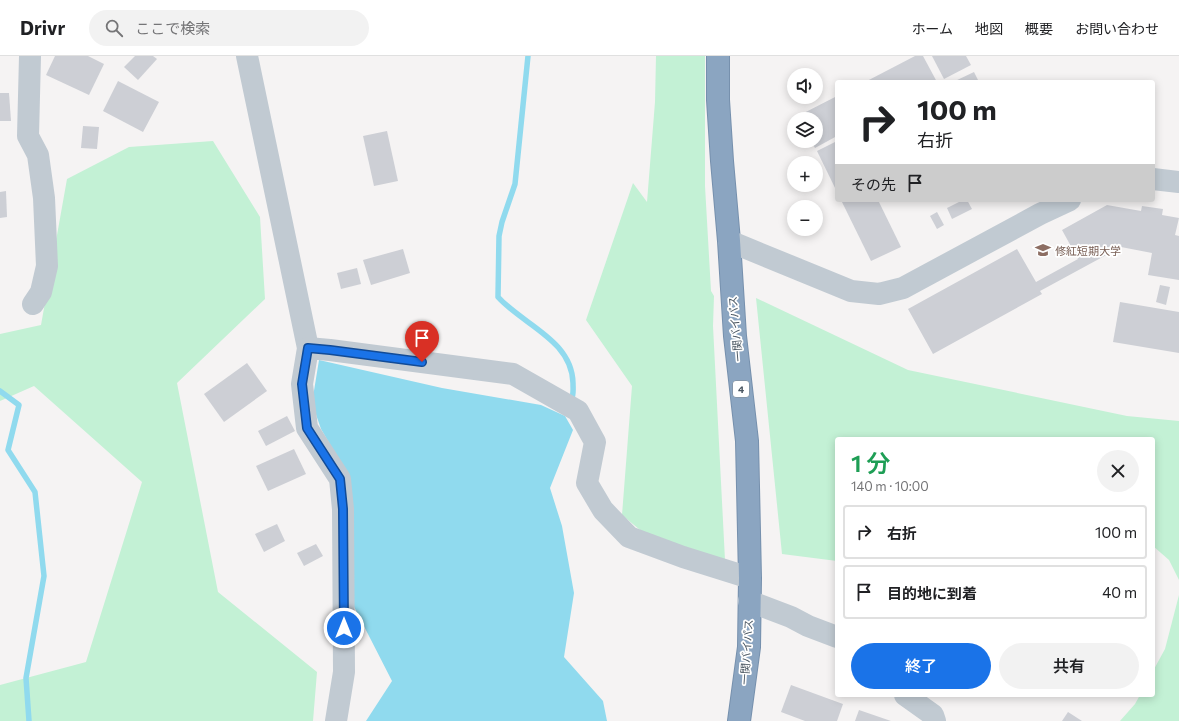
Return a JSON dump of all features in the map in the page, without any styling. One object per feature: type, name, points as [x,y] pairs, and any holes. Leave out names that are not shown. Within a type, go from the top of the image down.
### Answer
[{"type":"highway","name":"一関バイパス","points":[[718,56],[718,100],[735,336],[747,441],[750,578],[749,647],[739,721]]},
{"type":"street","points":[[30,56],[28,136],[38,155],[44,198],[47,266],[41,292],[33,304]]},
{"type":"street","points":[[247,56],[308,348],[302,384],[307,428],[340,479],[343,509],[344,672],[336,721]]},
{"type":"street","points":[[1155,179],[1179,182]]},
{"type":"street","points":[[729,241],[851,290],[879,294],[903,288],[1040,214],[1066,202]]},
{"type":"street","points":[[308,348],[514,374],[578,411],[595,442],[587,483],[603,510],[628,537],[683,557],[750,578]]},
{"type":"street","points":[[749,601],[835,636]]},
{"type":"street","points":[[908,697],[933,715],[935,721]]},
{"type":"green space","points":[[656,56],[705,56],[705,186],[711,291],[714,296],[713,326],[725,560],[651,539],[622,515],[632,386],[586,320],[633,183],[647,202],[655,102]]},
{"type":"green space","points":[[213,141],[260,217],[265,299],[177,383],[218,592],[317,672],[313,721],[0,721],[0,685],[86,662],[142,482],[34,386],[0,401],[0,334],[41,325],[67,179],[129,147]]},
{"type":"green space","points":[[756,298],[908,370],[1127,416],[1179,421],[1179,580],[1169,560],[1155,548],[1155,437],[835,437],[835,561],[782,554]]},
{"type":"green space","points":[[1179,595],[1179,721],[1120,721],[1135,704],[1139,697],[1155,697],[1155,667],[1165,649]]},
{"type":"water","points":[[319,360],[442,388],[541,405],[565,416],[573,430],[550,488],[562,526],[574,593],[564,657],[603,701],[607,721],[366,721],[392,681],[347,593],[350,479],[321,429],[312,403]]},
{"type":"building","points":[[55,56],[88,56],[104,64],[89,95],[46,75]]},
{"type":"building","points":[[135,56],[153,56],[157,59],[138,80],[124,67]]},
{"type":"building","points":[[915,56],[923,56],[936,80],[869,80]]},
{"type":"building","points":[[932,56],[966,56],[971,65],[944,79]]},
{"type":"building","points":[[974,72],[978,80],[957,80]]},
{"type":"building","points":[[118,81],[159,102],[143,132],[103,111]]},
{"type":"building","points":[[0,93],[9,93],[11,121],[0,121]]},
{"type":"building","points":[[835,97],[835,137],[823,144],[823,112],[806,112]]},
{"type":"building","points":[[83,126],[99,127],[97,149],[81,148]]},
{"type":"building","points":[[387,131],[398,181],[374,186],[363,136]]},
{"type":"building","points":[[835,142],[835,188],[823,163],[823,156],[819,156],[817,151]]},
{"type":"building","points":[[6,191],[7,217],[0,218],[0,192]]},
{"type":"building","points":[[842,202],[879,202],[901,247],[871,261]]},
{"type":"building","points":[[959,202],[968,202],[972,209],[952,219],[947,208]]},
{"type":"building","points":[[1107,205],[1141,211],[1142,206],[1163,209],[1162,215],[1179,218],[1175,235],[1179,236],[1179,280],[1148,275],[1152,253],[1121,247],[1040,291],[1042,294],[933,354],[908,309],[1017,249],[1036,282],[1078,259],[1062,230]]},
{"type":"building","points":[[937,212],[944,225],[937,229],[930,216]]},
{"type":"building","points":[[403,249],[410,273],[371,285],[363,260]]},
{"type":"building","points":[[357,268],[361,284],[341,289],[337,273]]},
{"type":"building","points":[[1160,285],[1170,287],[1166,305],[1156,302]]},
{"type":"building","points":[[1120,302],[1179,312],[1179,353],[1113,342]]},
{"type":"building","points":[[247,363],[267,391],[224,422],[204,394]]},
{"type":"building","points":[[287,416],[295,431],[266,446],[258,431]]},
{"type":"building","points":[[294,449],[306,474],[268,491],[256,466]]},
{"type":"building","points":[[277,524],[285,541],[264,552],[255,534]]},
{"type":"building","points":[[316,544],[323,556],[304,566],[297,553]]},
{"type":"building","points":[[791,685],[843,704],[837,721],[805,721],[781,712]]},
{"type":"building","points":[[859,710],[891,721],[855,721]]},
{"type":"building","points":[[1068,712],[1082,721],[1062,721]]},
{"type":"waterway","points":[[528,56],[515,184],[502,222],[499,236],[498,297],[508,307],[544,334],[564,355],[571,368],[573,383],[573,395],[571,401]]},
{"type":"waterway","points":[[0,391],[19,405],[8,450],[35,492],[44,576],[26,678],[29,721]]},
{"type":"place","name":"修紅短期大学","points":[[1043,250]]},
{"type":"route","points":[[344,628],[343,509],[340,479],[307,428],[302,384],[308,348],[422,362]]}]
